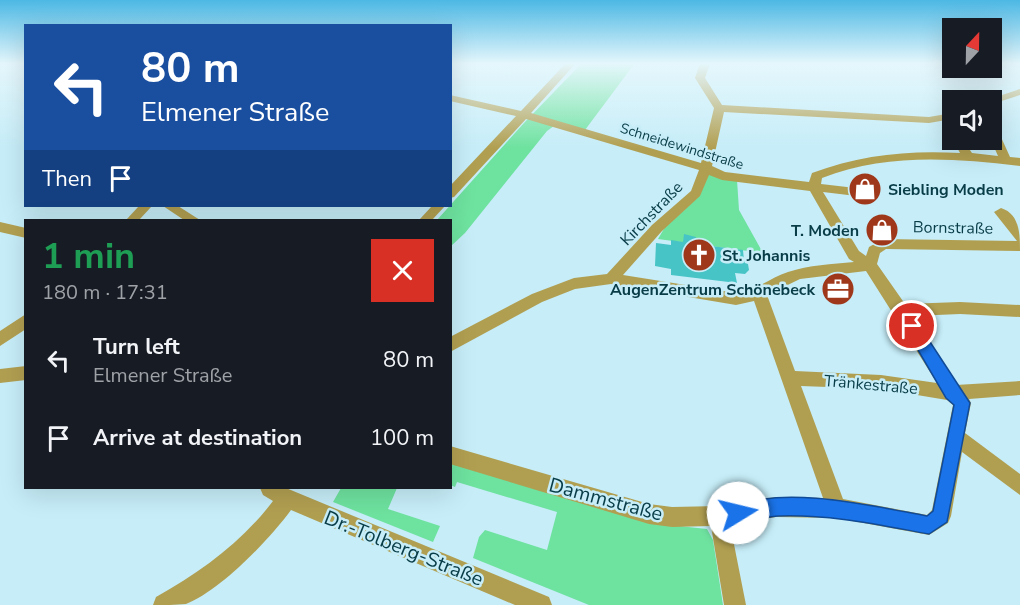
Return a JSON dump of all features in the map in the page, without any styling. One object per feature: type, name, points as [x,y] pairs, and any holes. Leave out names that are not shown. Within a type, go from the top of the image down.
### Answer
[{"type":"street","points":[[453,186],[543,91]]},
{"type":"street","points":[[708,91],[719,108],[824,110],[942,117]]},
{"type":"street","points":[[1002,98],[1020,92]]},
{"type":"street","name":"Schneidewindstraße","points":[[452,98],[521,114],[706,168],[722,176],[873,194]]},
{"type":"street","name":"Kirchstraße","points":[[611,279],[657,228],[696,192],[706,168],[719,108]]},
{"type":"street","points":[[964,150],[968,157]]},
{"type":"street","points":[[1001,150],[1006,160]]},
{"type":"street","points":[[1020,162],[968,157],[898,157],[845,166],[816,176],[814,187],[854,255],[870,265],[902,310],[952,393],[962,403],[956,437],[1020,486]]},
{"type":"street","points":[[133,219],[145,207]]},
{"type":"street","points":[[171,207],[191,219]]},
{"type":"street","points":[[426,219],[438,207]]},
{"type":"street","points":[[1001,212],[1020,237]]},
{"type":"street","points":[[0,227],[24,233]]},
{"type":"street","name":"Bornstraße","points":[[870,265],[874,251],[886,244],[1020,246]]},
{"type":"street","points":[[452,344],[537,298],[574,284],[611,279],[736,299],[750,298],[778,281],[800,274],[870,265]]},
{"type":"street","points":[[759,293],[836,508]]},
{"type":"street","points":[[902,310],[960,308],[1020,311]]},
{"type":"street","points":[[0,340],[24,322]]},
{"type":"street","points":[[0,376],[24,372]]},
{"type":"street","name":"Tränkestraße","points":[[789,378],[881,382],[952,393],[1020,388]]},
{"type":"street","name":"Dammstraße","points":[[452,456],[649,514],[672,517],[719,516],[776,507],[836,508],[929,525],[940,516],[956,437]]},
{"type":"street","name":"Dr.-Tolberg-Straße","points":[[272,489],[287,499],[541,605]]},
{"type":"street","points":[[164,605],[202,584],[245,549],[266,528],[287,499]]},
{"type":"street","points":[[719,516],[735,605]]},
{"type":"green space","points":[[555,91],[614,91],[585,130],[558,123],[547,131],[465,233],[452,245],[452,219],[438,219],[449,207],[452,207],[452,203]]},
{"type":"green space","points":[[709,173],[737,180],[739,210],[763,253],[658,239],[668,222]]},
{"type":"green space","points":[[452,463],[660,524],[707,529],[713,540],[723,605],[589,605],[473,558],[479,537],[485,530],[547,550],[557,512],[457,482],[455,487],[452,486]]},
{"type":"green space","points":[[340,489],[397,489],[388,509],[440,526],[433,542],[333,502]]},
{"type":"building","name":"St. Johannis","points":[[684,234],[696,237],[695,244],[743,250],[744,261],[748,264],[749,270],[745,274],[735,273],[737,283],[671,275],[671,269],[655,266],[656,243],[671,245],[671,240],[683,242]]},
{"type":"place","name":"Siebling Moden","points":[[865,189]]},
{"type":"place","name":"T. Moden","points":[[882,230]]},
{"type":"place","name":"St. Johannis","points":[[699,255]]},
{"type":"place","name":"AugenZentrum Schönebeck","points":[[838,289]]},
{"type":"route","points":[[738,513],[776,507],[836,508],[929,525],[940,516],[962,403],[952,393],[912,326]]}]
